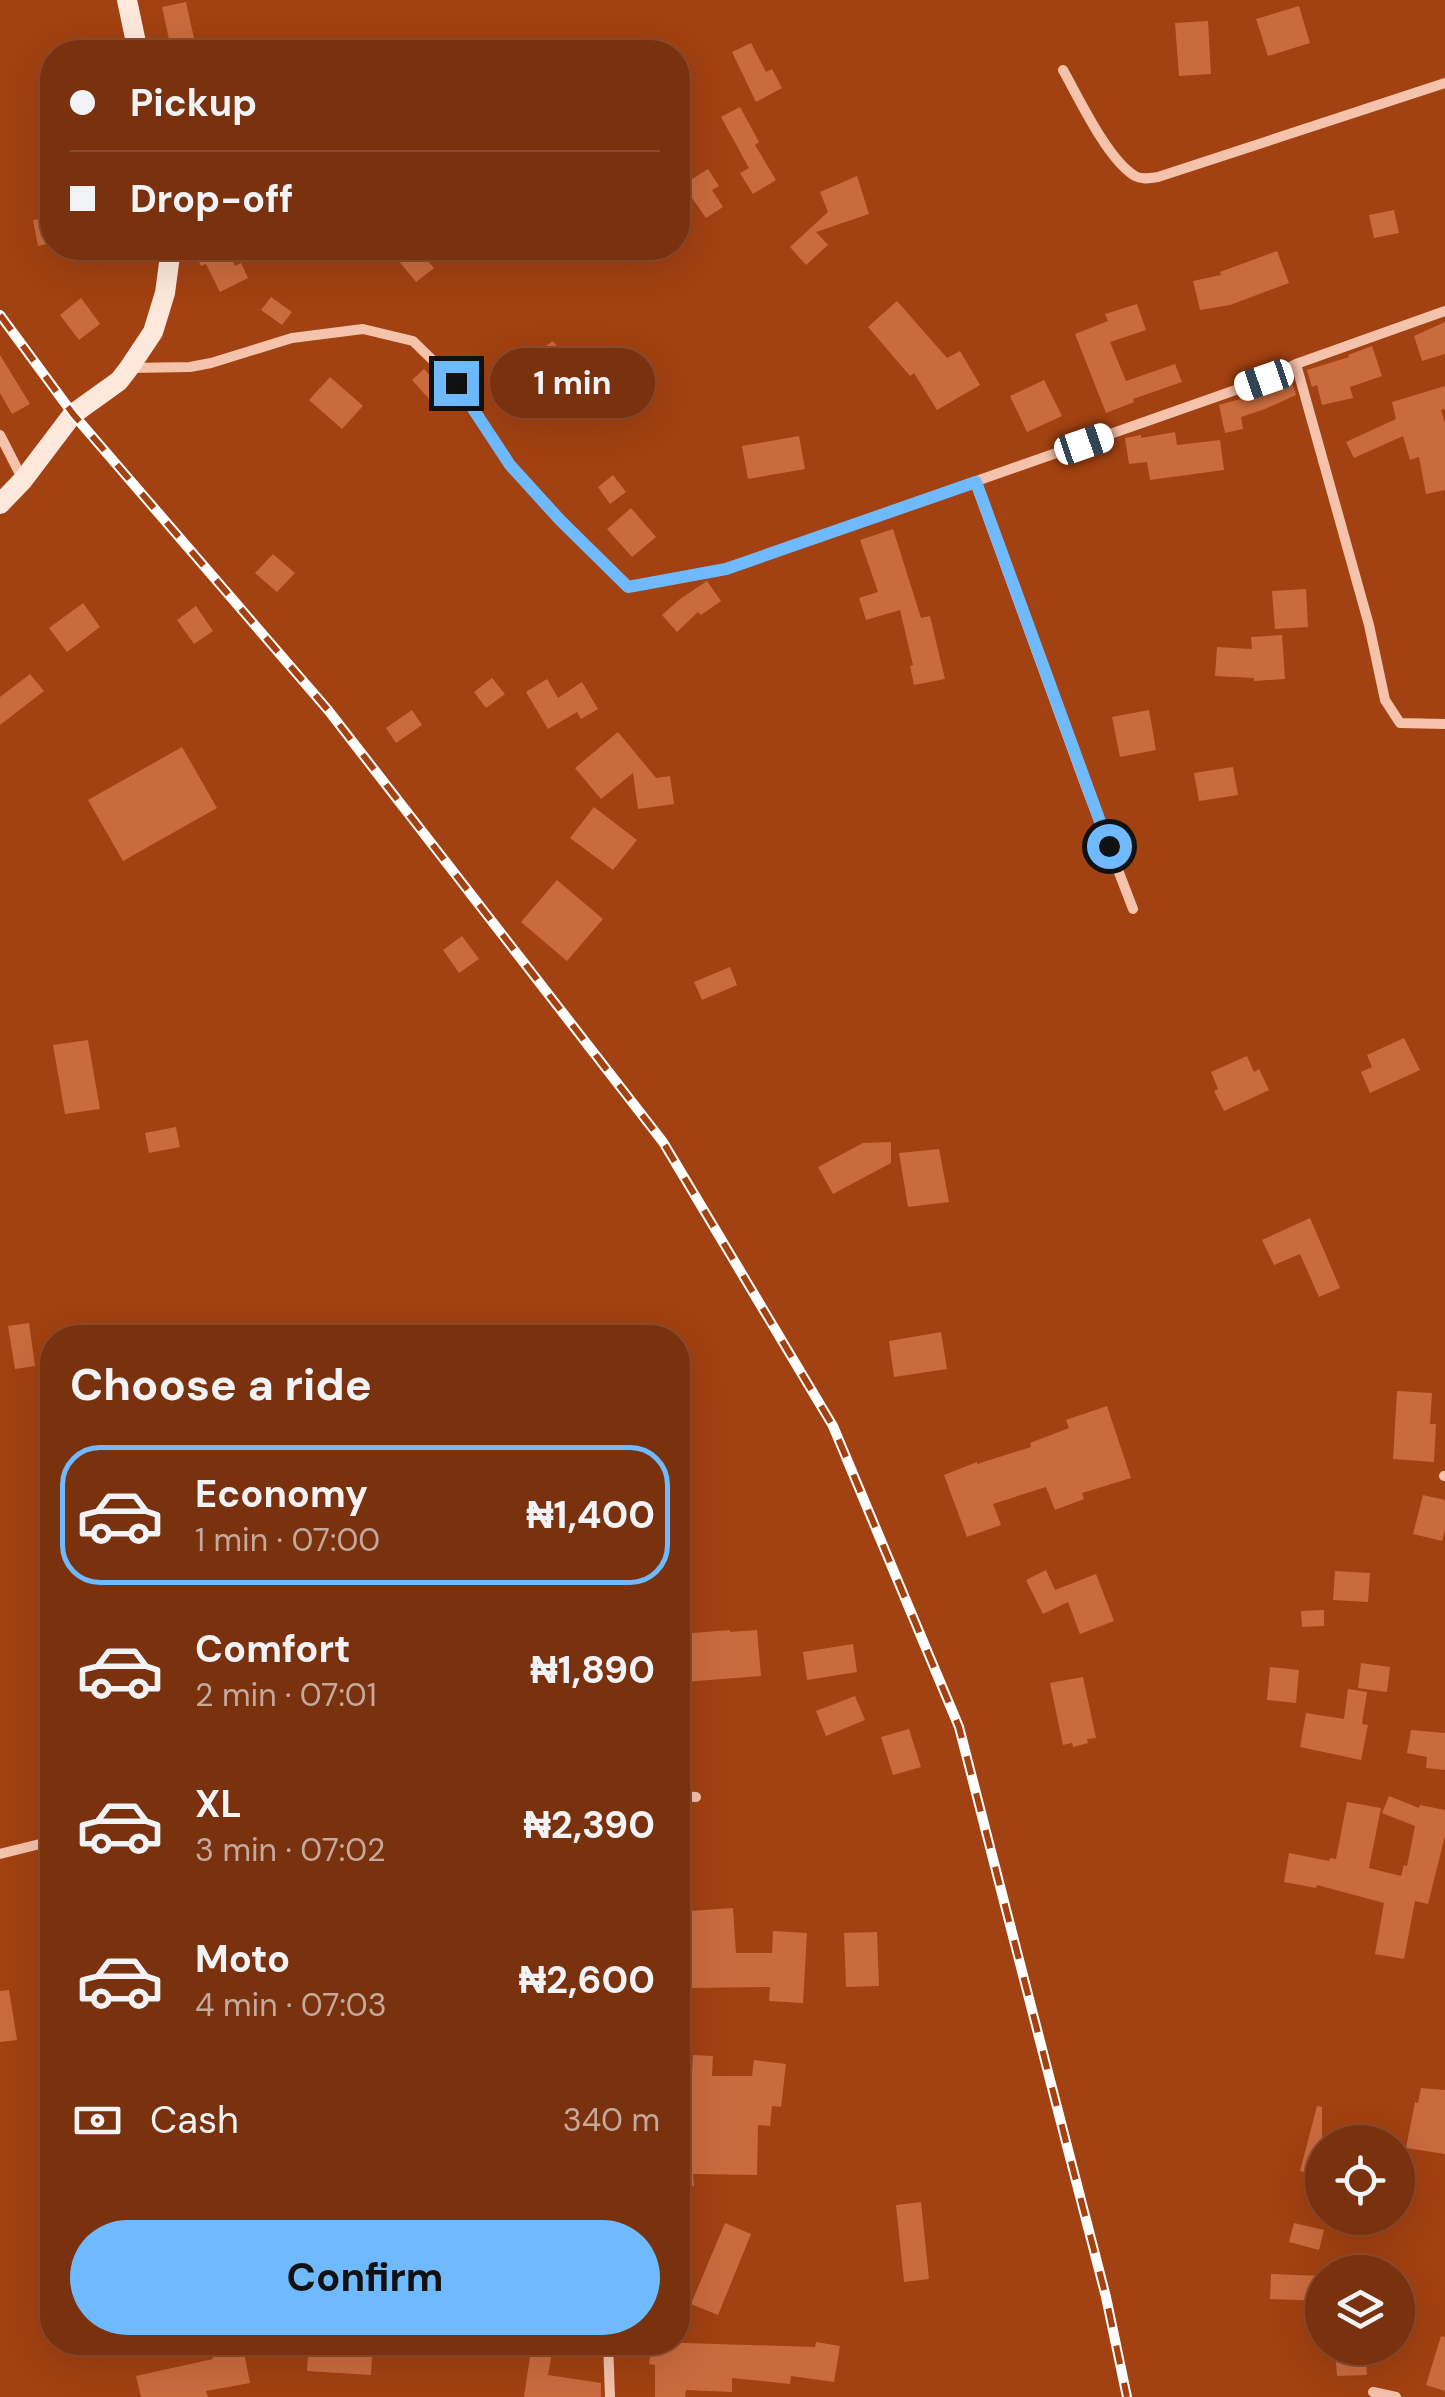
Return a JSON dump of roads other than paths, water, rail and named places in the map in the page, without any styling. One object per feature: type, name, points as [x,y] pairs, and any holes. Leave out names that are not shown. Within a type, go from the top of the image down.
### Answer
[{"type":"main road","points":[[127,0],[135,40]]},
{"type":"main road","points":[[0,504],[73,414],[120,381],[153,332],[166,293],[170,260]]},
{"type":"street","points":[[1063,70],[1109,149],[1133,175],[1143,179],[1445,83]]},
{"type":"street","points":[[129,368],[190,368],[292,338],[363,330],[413,340],[456,383],[510,465],[628,587],[726,569],[1264,380],[1296,364],[1445,311]]},
{"type":"street","points":[[1296,364],[1385,700],[1400,723],[1445,724]]},
{"type":"street","points":[[0,435],[23,480]]},
{"type":"street","points":[[976,482],[1133,909]]},
{"type":"street","points":[[690,1797],[696,1798]]},
{"type":"street","points":[[0,1854],[40,1843]]},
{"type":"street","points":[[608,2355],[610,2397]]},
{"type":"street","points":[[1373,2392],[1396,2397]]},
{"type":"railway","points":[[0,315],[73,414],[328,710],[663,1142],[833,1426],[959,1727],[1106,2297],[1127,2397]]}]
